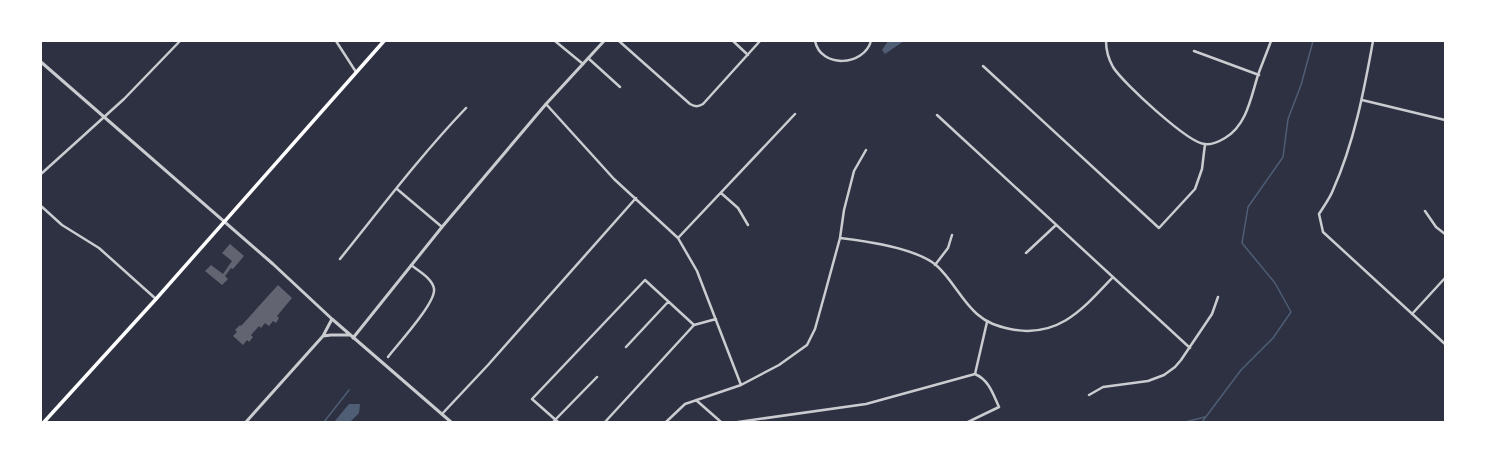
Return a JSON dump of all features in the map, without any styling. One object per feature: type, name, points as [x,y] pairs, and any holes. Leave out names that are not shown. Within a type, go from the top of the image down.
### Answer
[{"type":"main road","points":[[44,422],[156,299],[384,41]]},
{"type":"street","points":[[41,174],[124,99],[180,41]]},
{"type":"street","points":[[336,41],[356,72]]},
{"type":"street","points":[[555,41],[583,64]]},
{"type":"street","points":[[353,338],[442,227],[546,104],[604,41]]},
{"type":"street","points":[[619,41],[694,106],[699,106],[702,104],[760,41]]},
{"type":"street","points":[[733,41],[748,54]]},
{"type":"street","points":[[815,41],[816,46],[822,53],[835,61],[845,62],[864,52],[869,47],[871,41]]},
{"type":"street","points":[[1106,41],[1108,56],[1114,68],[1122,78],[1179,131],[1195,142],[1205,144],[1225,138],[1231,134],[1244,118],[1271,41]]},
{"type":"street","points":[[1373,41],[1362,100],[1344,165],[1333,192],[1319,214],[1323,232],[1445,344]]},
{"type":"street","points":[[1194,51],[1258,75]]},
{"type":"street","points":[[588,58],[620,87]]},
{"type":"street","points":[[41,62],[273,264],[353,338],[451,422]]},
{"type":"street","points":[[983,66],[1159,228],[1195,189],[1202,169],[1205,144]]},
{"type":"street","points":[[1362,100],[1445,120]]},
{"type":"street","points":[[546,104],[614,179],[678,238],[696,271],[741,385]]},
{"type":"street","points":[[340,259],[451,124],[466,108]]},
{"type":"street","points":[[678,238],[795,114]]},
{"type":"street","points":[[937,115],[1190,348]]},
{"type":"street","points":[[666,422],[685,404],[741,385],[779,365],[807,344],[815,329],[840,238],[844,210],[854,171],[866,150]]},
{"type":"street","points":[[397,189],[442,227]]},
{"type":"street","points":[[721,193],[738,208],[748,226]]},
{"type":"street","points":[[442,414],[488,365],[636,198]]},
{"type":"street","points":[[41,206],[62,225],[99,248],[156,299]]},
{"type":"street","points":[[1425,211],[1436,227],[1445,234]]},
{"type":"street","points":[[1026,252],[1056,225]]},
{"type":"street","points":[[935,265],[948,248],[952,235]]},
{"type":"street","points":[[840,238],[866,241],[904,250],[922,257],[935,265],[948,278],[967,304],[987,322],[1015,330],[1034,331],[1052,327],[1070,319],[1085,307],[1113,277]]},
{"type":"street","points":[[388,357],[416,323],[434,296],[434,289],[431,282],[411,265]]},
{"type":"street","points":[[1412,314],[1445,278]]},
{"type":"street","points":[[597,376],[556,421],[532,399],[644,280],[694,325]]},
{"type":"street","points":[[1089,395],[1103,387],[1148,381],[1164,375],[1181,360],[1190,348],[1212,314],[1218,297]]},
{"type":"street","points":[[626,347],[668,302]]},
{"type":"street","points":[[246,422],[323,336],[332,319]]},
{"type":"street","points":[[605,422],[694,325],[716,319]]},
{"type":"street","points":[[975,374],[987,322]]},
{"type":"street","points":[[323,336],[350,335]]},
{"type":"street","points":[[738,422],[866,404],[975,374],[982,377],[986,382],[999,408],[968,422]]},
{"type":"street","points":[[696,400],[721,422]]},
{"type":"water","points":[[888,41],[904,41],[885,54],[882,50]]},
{"type":"water","points":[[349,404],[360,404],[359,413],[350,422],[334,422]]},
{"type":"building","points":[[230,244],[244,256],[233,269],[231,268],[225,276],[228,279],[222,285],[205,271],[211,265],[223,274],[232,261],[222,253]]},
{"type":"building","points":[[278,285],[292,298],[277,316],[279,318],[276,323],[273,321],[269,326],[265,323],[261,328],[259,326],[251,335],[253,337],[249,342],[247,340],[243,345],[233,336],[237,332],[235,330],[240,325],[241,326]]},
{"type":"waterway","points":[[1202,422],[1241,370],[1273,338],[1291,312],[1275,283],[1242,243],[1248,207],[1283,157],[1288,119],[1301,85],[1313,41]]},
{"type":"waterway","points":[[324,422],[349,390]]},
{"type":"waterway","points":[[1185,422],[1205,417]]}]
